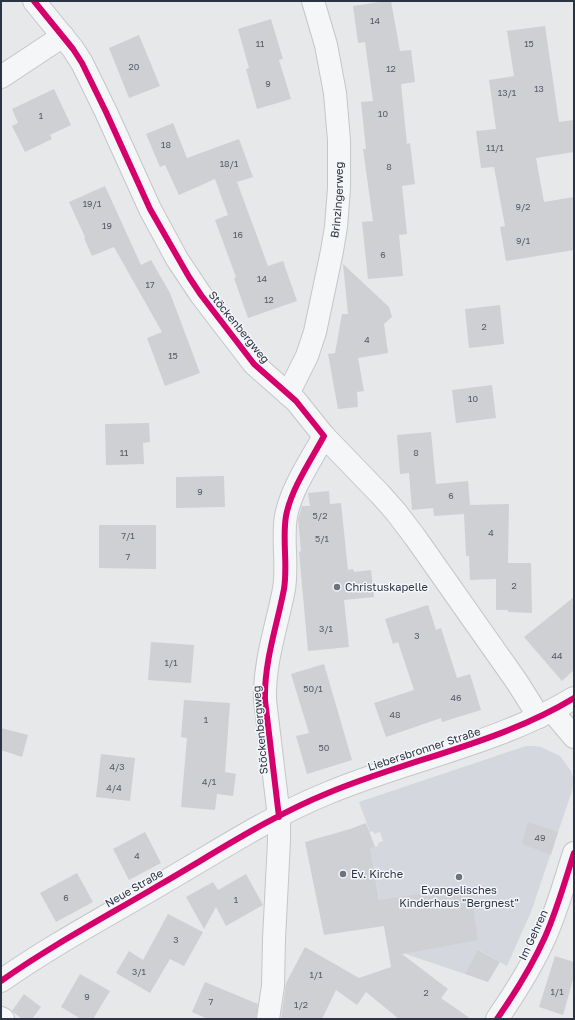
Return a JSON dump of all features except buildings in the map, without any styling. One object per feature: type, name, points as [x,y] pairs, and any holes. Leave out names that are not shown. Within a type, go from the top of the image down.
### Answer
[{"type":"street","name":"Stöckenbergweg","points":[[34,1],[79,58],[91,80],[150,209],[189,278],[201,295],[254,364],[303,409],[324,436],[380,494],[415,537],[517,682],[545,714]]},
{"type":"street","name":"Brinzingerweg","points":[[288,394],[307,356],[315,332],[336,228],[339,188],[339,140],[335,93],[326,45],[313,1]]},
{"type":"street","points":[[1,77],[63,36]]},
{"type":"street","name":"Stöckenbergweg","points":[[279,817],[265,700],[265,682],[272,640],[285,580],[286,516],[294,493],[324,436]]},
{"type":"street","name":"Liebersbronner Straße","points":[[279,817],[341,788],[519,727],[574,698]]},
{"type":"street","points":[[545,714],[574,737]]},
{"type":"street","points":[[268,1019],[273,986],[279,817]]},
{"type":"street","name":"Neue Straße","points":[[1,981],[71,936],[279,817]]},
{"type":"street","name":"Im Gehren","points":[[497,1019],[519,985],[545,937],[574,853]]},
{"type":"shaded area","name":"Evangelisches Kinderhaus \"Bergnest\"","points":[[526,746],[541,747],[560,756],[571,771],[573,784],[572,791],[531,912],[507,966],[479,950],[465,974],[388,948],[370,848],[378,846],[378,843],[383,841],[380,832],[374,834],[373,831],[370,832],[359,802]]},
{"type":"cycle path","points":[[34,1],[73,49],[82,63],[150,209],[189,277],[254,364],[296,401],[324,436],[292,495],[286,516],[284,589],[269,657],[265,686],[265,700],[279,817]]},
{"type":"cycle path","points":[[1,981],[80,931],[263,824],[285,813],[328,793],[359,781],[453,750],[515,727],[545,714],[574,698]]},
{"type":"cycle path","points":[[497,1019],[523,979],[545,937],[557,906],[574,853]]},
{"type":"place","name":"Christuskapelle","points":[[337,587]]},
{"type":"place","name":"Ev. Kirche","points":[[343,874]]},
{"type":"place","name":"Evangelisches Kinderhaus \"Bergnest\"","points":[[459,877]]}]
